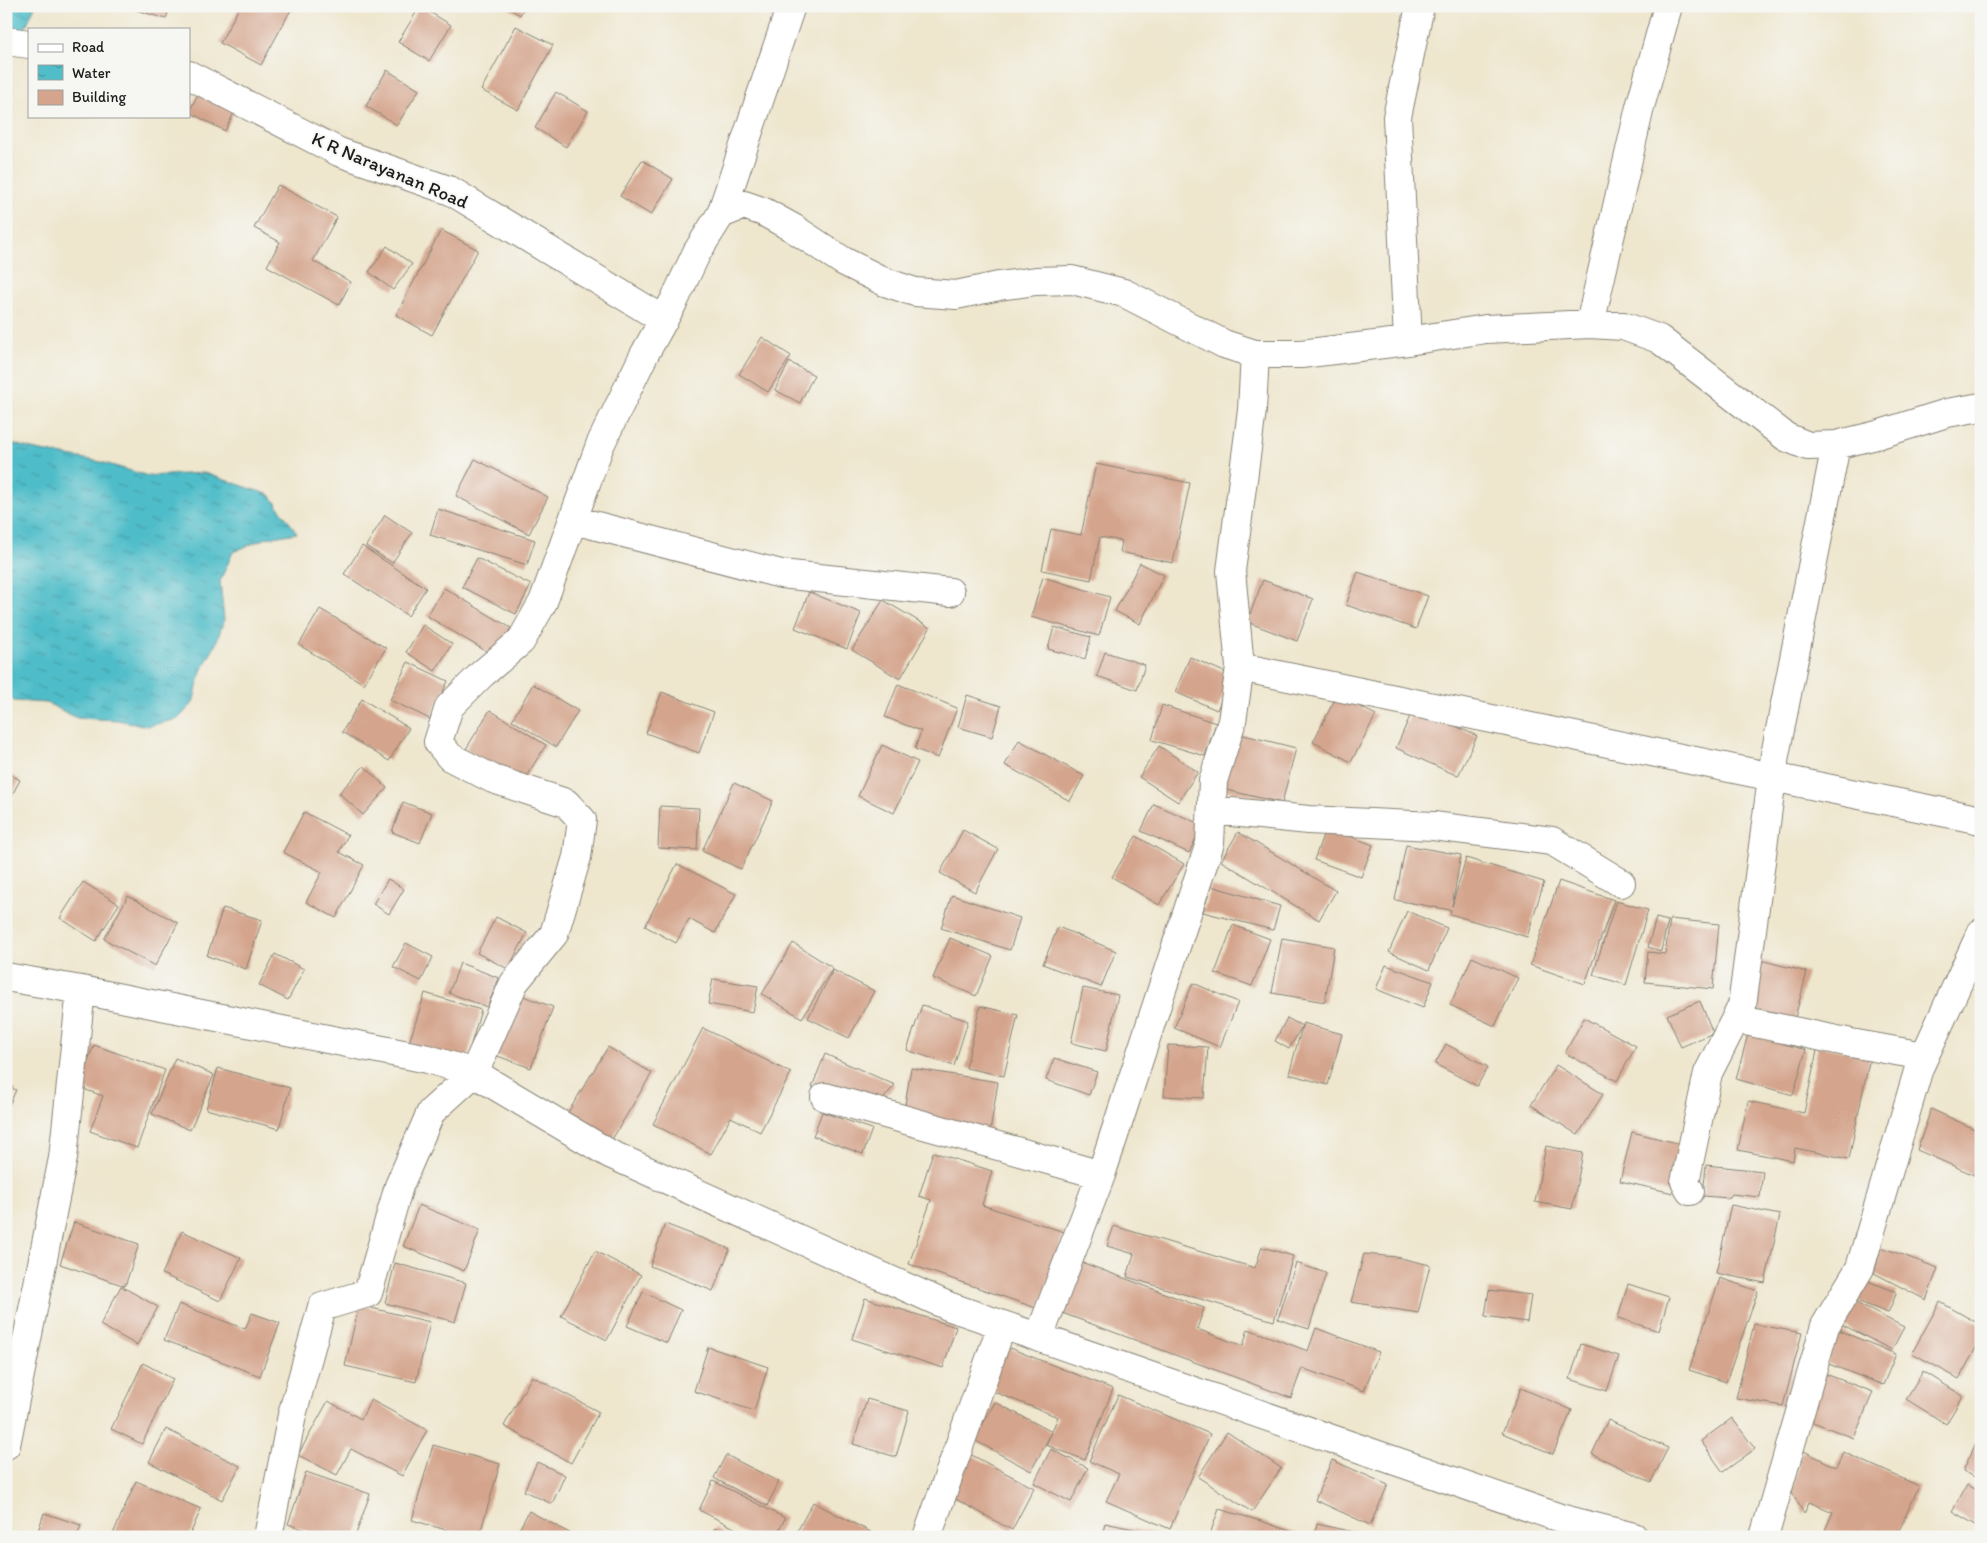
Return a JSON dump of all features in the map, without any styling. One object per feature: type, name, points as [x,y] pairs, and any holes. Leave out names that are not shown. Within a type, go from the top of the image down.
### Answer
[{"type":"street","points":[[268,1537],[292,1415],[322,1307],[368,1294],[399,1186],[431,1112],[474,1073],[514,983],[554,934],[577,857],[582,820],[566,802],[493,779],[450,757],[438,742],[449,707],[482,674],[521,641],[543,602],[600,445],[698,252],[722,214],[791,6]]},
{"type":"street","points":[[1408,341],[1397,117],[1420,6]]},
{"type":"street","points":[[1590,324],[1640,107],[1668,6]]},
{"type":"street","points":[[6,41],[28,44]]},
{"type":"street","name":"K R Narayanan Road","points":[[190,76],[339,152],[451,191],[664,320]]},
{"type":"street","points":[[722,214],[744,205],[764,212],[793,228],[843,261],[884,282],[914,292],[956,295],[1036,281],[1072,280],[1124,293],[1224,344],[1255,354],[1301,354],[1486,329],[1590,324],[1623,326],[1659,339],[1786,437],[1808,446],[1836,445],[1877,435],[1947,413],[1981,407]]},
{"type":"street","points":[[1039,1338],[1101,1175],[1210,843],[1213,781],[1232,721],[1240,667],[1231,571],[1252,410],[1255,354]]},
{"type":"street","points":[[1690,1191],[1685,1182],[1708,1073],[1742,1006],[1775,755],[1836,445]]},
{"type":"street","points":[[574,520],[781,574],[950,592]]},
{"type":"street","points":[[1240,667],[1981,820]]},
{"type":"street","points":[[1212,810],[1308,820],[1433,826],[1552,841],[1622,883]]},
{"type":"street","points":[[1764,1537],[1825,1326],[1860,1268],[1919,1068],[1924,1056],[1970,984],[1981,932]]},
{"type":"street","points":[[6,977],[81,990],[428,1059],[474,1073],[610,1154],[948,1306],[1560,1518],[1634,1537]]},
{"type":"street","points":[[6,1446],[63,1158],[81,990]]},
{"type":"street","points":[[1736,1019],[1851,1044],[1924,1056]]},
{"type":"street","points":[[826,1097],[1101,1175]]},
{"type":"street","points":[[927,1537],[1002,1325]]},
{"type":"water","points":[[6,6],[35,6],[23,33],[6,30]]},
{"type":"water","points":[[6,442],[36,450],[101,462],[148,476],[204,473],[270,495],[297,533],[266,538],[233,552],[220,581],[224,620],[215,646],[201,671],[193,703],[178,719],[147,726],[118,720],[77,718],[47,703],[14,701],[6,694]]},
{"type":"building","points":[[123,6],[170,6],[166,19]]},
{"type":"building","points":[[240,6],[293,6],[261,65],[220,43]]},
{"type":"building","points":[[420,6],[451,25],[429,61],[398,42]]},
{"type":"building","points":[[505,6],[525,6],[520,15]]},
{"type":"building","points":[[516,26],[553,45],[518,110],[481,90]]},
{"type":"building","points":[[387,70],[419,90],[397,125],[366,106]]},
{"type":"building","points":[[201,88],[237,107],[225,131],[190,113]]},
{"type":"building","points":[[556,92],[588,111],[566,147],[535,128]]},
{"type":"building","points":[[642,160],[673,179],[651,215],[620,196]]},
{"type":"building","points":[[278,185],[337,217],[313,261],[351,282],[339,305],[267,266],[280,242],[254,228]]},
{"type":"building","points":[[441,230],[478,250],[432,335],[396,315]]},
{"type":"building","points":[[387,246],[412,264],[393,290],[369,272]]},
{"type":"building","points":[[762,337],[791,356],[768,392],[739,374]]},
{"type":"building","points":[[789,362],[814,375],[800,403],[775,390]]},
{"type":"building","points":[[475,459],[548,497],[529,534],[456,496]]},
{"type":"building","points":[[1096,464],[1190,483],[1173,563],[1120,552],[1122,541],[1100,537],[1091,580],[1042,570],[1051,529],[1081,535]]},
{"type":"building","points":[[438,509],[535,540],[527,565],[430,535]]},
{"type":"building","points":[[385,515],[412,533],[392,563],[366,546]]},
{"type":"building","points":[[362,546],[426,588],[408,616],[344,574]]},
{"type":"building","points":[[477,558],[531,585],[516,614],[462,587]]},
{"type":"building","points":[[1140,563],[1164,575],[1140,624],[1115,611]]},
{"type":"building","points":[[1358,572],[1428,596],[1416,629],[1346,605]]},
{"type":"building","points":[[1043,577],[1110,597],[1099,636],[1031,617]]},
{"type":"building","points":[[1263,580],[1313,599],[1297,641],[1247,622]]},
{"type":"building","points":[[444,588],[511,628],[494,656],[427,616]]},
{"type":"building","points":[[809,592],[861,613],[847,649],[795,628]]},
{"type":"building","points":[[883,600],[930,628],[900,679],[852,650]]},
{"type":"building","points":[[320,609],[386,648],[364,684],[299,645]]},
{"type":"building","points":[[423,625],[452,644],[435,671],[406,652]]},
{"type":"building","points":[[1054,627],[1091,637],[1085,659],[1048,649]]},
{"type":"building","points":[[1105,652],[1145,665],[1137,690],[1097,676]]},
{"type":"building","points":[[1190,657],[1231,675],[1217,710],[1175,692]]},
{"type":"building","points":[[408,662],[448,681],[430,719],[390,700]]},
{"type":"building","points":[[533,684],[578,711],[556,747],[512,720]]},
{"type":"building","points":[[898,684],[957,708],[938,758],[915,749],[921,731],[885,717]]},
{"type":"building","points":[[662,692],[714,712],[699,753],[646,733]]},
{"type":"building","points":[[967,695],[1001,706],[992,737],[958,727]]},
{"type":"building","points":[[1337,695],[1376,715],[1351,762],[1313,742]]},
{"type":"building","points":[[362,699],[409,728],[389,761],[342,732]]},
{"type":"building","points":[[1162,705],[1216,723],[1205,756],[1152,740]]},
{"type":"building","points":[[1414,707],[1477,736],[1458,776],[1396,748]]},
{"type":"building","points":[[490,710],[546,745],[522,783],[466,749]]},
{"type":"building","points":[[1236,733],[1296,748],[1282,803],[1222,789]]},
{"type":"building","points":[[1019,740],[1084,776],[1070,801],[1005,765]]},
{"type":"building","points":[[882,745],[918,762],[894,813],[858,796]]},
{"type":"building","points":[[1159,746],[1198,772],[1178,802],[1139,777]]},
{"type":"building","points":[[364,766],[387,788],[363,815],[339,793]]},
{"type":"building","points":[[6,772],[20,780],[6,806]]},
{"type":"building","points":[[734,783],[773,801],[741,869],[702,851]]},
{"type":"building","points":[[403,802],[432,813],[420,843],[392,832]]},
{"type":"building","points":[[1154,804],[1202,825],[1189,853],[1141,831]]},
{"type":"building","points":[[660,806],[699,808],[697,850],[658,848]]},
{"type":"building","points":[[304,812],[348,835],[339,852],[364,865],[336,918],[306,902],[322,872],[283,852]]},
{"type":"building","points":[[1326,827],[1373,845],[1361,877],[1314,860]]},
{"type":"building","points":[[963,830],[998,849],[975,892],[940,873]]},
{"type":"building","points":[[1238,832],[1336,891],[1319,920],[1221,861]]},
{"type":"building","points":[[1136,836],[1184,864],[1159,905],[1112,877]]},
{"type":"building","points":[[1406,845],[1461,855],[1452,906],[1466,858],[1544,882],[1527,937],[1450,914],[1451,910],[1395,900]]},
{"type":"building","points":[[677,864],[736,894],[715,933],[689,919],[676,943],[645,926]]},
{"type":"building","points":[[388,879],[404,889],[389,914],[373,904]]},
{"type":"building","points":[[1559,881],[1614,900],[1585,984],[1530,965]]},
{"type":"building","points":[[83,882],[119,904],[96,941],[60,918]]},
{"type":"building","points":[[1211,886],[1280,906],[1273,930],[1203,912]]},
{"type":"building","points":[[952,895],[1020,918],[1010,950],[941,928]]},
{"type":"building","points":[[128,896],[178,923],[155,966],[104,939]]},
{"type":"building","points":[[1616,901],[1648,910],[1626,985],[1593,975]]},
{"type":"building","points":[[223,908],[262,920],[246,969],[207,956]]},
{"type":"building","points":[[1407,911],[1447,928],[1429,970],[1389,952]]},
{"type":"building","points":[[496,917],[527,933],[508,969],[477,953]]},
{"type":"building","points":[[1656,918],[1668,921],[1661,951],[1648,947]]},
{"type":"building","points":[[1670,919],[1719,924],[1713,989],[1645,982],[1648,952],[1665,954]]},
{"type":"building","points":[[1233,925],[1270,939],[1252,986],[1215,973]]},
{"type":"building","points":[[1058,927],[1116,951],[1101,987],[1043,964]]},
{"type":"building","points":[[950,938],[993,956],[976,996],[933,978]]},
{"type":"building","points":[[1282,938],[1334,947],[1325,1002],[1272,993]]},
{"type":"building","points":[[406,943],[433,957],[421,981],[393,967]]},
{"type":"building","points":[[793,943],[833,968],[802,1018],[762,994]]},
{"type":"building","points":[[275,954],[304,969],[288,1000],[259,985]]},
{"type":"building","points":[[1472,957],[1518,978],[1495,1026],[1450,1005]]},
{"type":"building","points":[[1760,960],[1807,972],[1793,1025],[1746,1013]]},
{"type":"building","points":[[460,963],[499,978],[487,1007],[449,993]]},
{"type":"building","points":[[1386,965],[1433,982],[1423,1008],[1376,989]]},
{"type":"building","points":[[833,970],[874,991],[849,1038],[808,1018]]},
{"type":"building","points":[[713,979],[758,986],[753,1012],[708,1004]]},
{"type":"building","points":[[1193,983],[1238,1002],[1220,1047],[1174,1028]]},
{"type":"building","points":[[1083,988],[1118,995],[1106,1051],[1071,1043]]},
{"type":"building","points":[[425,993],[481,1010],[466,1061],[409,1043]]},
{"type":"building","points":[[515,993],[553,1007],[531,1068],[492,1054]]},
{"type":"building","points":[[1700,1001],[1713,1033],[1681,1047],[1667,1015]]},
{"type":"building","points":[[922,1005],[968,1021],[954,1066],[907,1050]]},
{"type":"building","points":[[980,1006],[1018,1015],[1004,1076],[966,1068]]},
{"type":"building","points":[[1287,1018],[1302,1026],[1289,1049],[1275,1041]]},
{"type":"building","points":[[1584,1018],[1636,1046],[1617,1081],[1565,1053]]},
{"type":"building","points":[[1303,1023],[1342,1034],[1328,1085],[1289,1074]]},
{"type":"building","points":[[703,1028],[791,1073],[760,1132],[731,1117],[711,1154],[653,1124]]},
{"type":"building","points":[[1748,1034],[1806,1050],[1793,1095],[1736,1079]]},
{"type":"building","points":[[1446,1044],[1488,1067],[1477,1086],[1435,1064]]},
{"type":"building","points":[[94,1045],[165,1070],[137,1148],[90,1131],[103,1096],[78,1087]]},
{"type":"building","points":[[1168,1045],[1208,1047],[1204,1098],[1164,1096]]},
{"type":"building","points":[[1818,1046],[1870,1057],[1849,1159],[1795,1148],[1793,1161],[1738,1150],[1748,1101],[1804,1113]]},
{"type":"building","points":[[608,1047],[652,1073],[608,1146],[564,1119]]},
{"type":"building","points":[[825,1054],[895,1085],[879,1104],[812,1087]]},
{"type":"building","points":[[175,1058],[214,1075],[190,1130],[152,1114]]},
{"type":"building","points":[[1054,1058],[1097,1072],[1089,1095],[1046,1080]]},
{"type":"building","points":[[1556,1065],[1603,1094],[1578,1135],[1531,1105]]},
{"type":"building","points":[[218,1068],[290,1088],[279,1129],[206,1109]]},
{"type":"building","points":[[911,1068],[998,1082],[990,1132],[904,1111]]},
{"type":"building","points":[[6,1086],[16,1090],[6,1112]]},
{"type":"building","points":[[1931,1109],[1981,1132],[1981,1178],[1917,1150]]},
{"type":"building","points":[[822,1112],[872,1129],[863,1154],[813,1136]]},
{"type":"building","points":[[1632,1132],[1685,1145],[1673,1193],[1620,1181]]},
{"type":"building","points":[[1546,1146],[1583,1153],[1572,1209],[1535,1202]]},
{"type":"building","points":[[933,1152],[992,1171],[982,1205],[1064,1232],[1039,1309],[909,1264],[931,1200],[919,1196]]},
{"type":"building","points":[[1706,1165],[1763,1171],[1760,1197],[1731,1194],[1729,1198],[1703,1196]]},
{"type":"building","points":[[419,1205],[480,1230],[464,1271],[403,1246]]},
{"type":"building","points":[[1731,1205],[1780,1215],[1765,1283],[1716,1273]]},
{"type":"building","points":[[74,1222],[139,1244],[125,1286],[60,1264]]},
{"type":"building","points":[[665,1224],[730,1249],[713,1291],[650,1266]]},
{"type":"building","points":[[1114,1226],[1255,1268],[1262,1247],[1293,1256],[1274,1321],[1127,1277],[1134,1254],[1107,1246]]},
{"type":"building","points":[[182,1231],[241,1258],[220,1301],[162,1274]]},
{"type":"building","points":[[1881,1247],[1938,1268],[1926,1300],[1874,1273]]},
{"type":"building","points":[[595,1251],[641,1275],[607,1340],[561,1316]]},
{"type":"building","points":[[1364,1254],[1396,1257],[1430,1265],[1418,1313],[1351,1302]]},
{"type":"building","points":[[1073,1259],[1204,1308],[1197,1329],[1243,1346],[1248,1329],[1308,1351],[1316,1328],[1379,1352],[1364,1391],[1302,1368],[1291,1398],[1054,1310]]},
{"type":"building","points":[[395,1263],[466,1283],[455,1322],[385,1303]]},
{"type":"building","points":[[1296,1263],[1326,1273],[1309,1329],[1278,1319]]},
{"type":"building","points":[[1720,1278],[1758,1291],[1726,1382],[1689,1370]]},
{"type":"building","points":[[1862,1279],[1897,1292],[1888,1313],[1854,1300]]},
{"type":"building","points":[[1628,1284],[1669,1297],[1659,1331],[1618,1318]]},
{"type":"building","points":[[121,1286],[158,1307],[137,1345],[100,1325]]},
{"type":"building","points":[[1489,1290],[1531,1295],[1527,1322],[1485,1316]]},
{"type":"building","points":[[643,1292],[681,1310],[667,1343],[627,1326]]},
{"type":"building","points":[[865,1298],[956,1327],[943,1368],[852,1339]]},
{"type":"building","points":[[1846,1298],[1904,1327],[1892,1350],[1835,1321]]},
{"type":"building","points":[[1940,1302],[1981,1325],[1981,1339],[1959,1379],[1912,1353]]},
{"type":"building","points":[[179,1304],[245,1329],[252,1313],[280,1323],[260,1376],[164,1340]]},
{"type":"building","points":[[359,1305],[430,1322],[416,1382],[345,1366]]},
{"type":"building","points":[[1754,1324],[1802,1333],[1783,1406],[1736,1398]]},
{"type":"building","points":[[1838,1330],[1896,1354],[1883,1385],[1826,1363]]},
{"type":"building","points":[[1581,1344],[1619,1356],[1607,1391],[1570,1379]]},
{"type":"building","points":[[1002,1345],[1113,1389],[1085,1460],[1046,1445],[1058,1417],[984,1388]]},
{"type":"building","points":[[708,1347],[768,1367],[754,1411],[694,1391]]},
{"type":"building","points":[[143,1363],[173,1379],[142,1444],[111,1429]]},
{"type":"building","points":[[1923,1371],[1963,1396],[1946,1424],[1906,1399]]},
{"type":"building","points":[[1823,1373],[1873,1392],[1854,1438],[1805,1419]]},
{"type":"building","points":[[532,1376],[599,1412],[571,1463],[504,1426]]},
{"type":"building","points":[[1521,1388],[1572,1410],[1553,1454],[1502,1433]]},
{"type":"building","points":[[1118,1395],[1210,1434],[1170,1529],[1106,1501],[1119,1474],[1089,1461]]},
{"type":"building","points":[[867,1399],[909,1411],[896,1457],[853,1444]]},
{"type":"building","points":[[371,1400],[427,1430],[402,1476],[351,1449],[337,1475],[298,1455],[328,1401],[361,1419]]},
{"type":"building","points":[[995,1402],[1052,1432],[1031,1471],[974,1440]]},
{"type":"building","points":[[1732,1418],[1755,1449],[1723,1472],[1701,1441]]},
{"type":"building","points":[[1608,1420],[1668,1448],[1651,1482],[1592,1454]]},
{"type":"building","points":[[166,1429],[240,1466],[222,1500],[149,1462]]},
{"type":"building","points":[[1227,1432],[1281,1468],[1252,1512],[1198,1477]]},
{"type":"building","points":[[433,1445],[500,1464],[479,1537],[470,1537],[412,1520]]},
{"type":"building","points":[[1975,1445],[1981,1447],[1981,1480],[1963,1471]]},
{"type":"building","points":[[1051,1449],[1088,1468],[1071,1502],[1034,1483]]},
{"type":"building","points":[[1802,1450],[1836,1467],[1843,1452],[1919,1486],[1896,1537],[1822,1537],[1833,1512],[1809,1502],[1804,1514],[1792,1492]]},
{"type":"building","points":[[964,1451],[1034,1488],[1012,1530],[952,1497]]},
{"type":"building","points":[[726,1455],[779,1482],[767,1506],[714,1478]]},
{"type":"building","points":[[1332,1460],[1388,1485],[1370,1525],[1315,1500]]},
{"type":"building","points":[[537,1462],[565,1475],[552,1504],[524,1491]]},
{"type":"building","points":[[306,1472],[370,1494],[355,1537],[325,1537],[288,1524]]},
{"type":"building","points":[[136,1481],[201,1509],[189,1537],[120,1537],[113,1534]]},
{"type":"building","points":[[713,1481],[785,1518],[776,1537],[752,1537],[699,1510]]},
{"type":"building","points":[[1967,1485],[1981,1493],[1981,1528],[1952,1511]]},
{"type":"building","points":[[813,1502],[880,1537],[794,1537]]},
{"type":"building","points":[[1219,1509],[1261,1521],[1301,1535],[1301,1537],[1209,1537]]},
{"type":"building","points":[[529,1511],[573,1535],[572,1537],[515,1537]]},
{"type":"building","points":[[44,1513],[81,1525],[77,1537],[36,1537]]},
{"type":"building","points":[[1105,1523],[1166,1536],[1166,1537],[1102,1537]]},
{"type":"building","points":[[1317,1524],[1363,1534],[1362,1537],[1313,1537]]},
{"type":"building","points":[[715,1528],[729,1537],[709,1537]]}]
